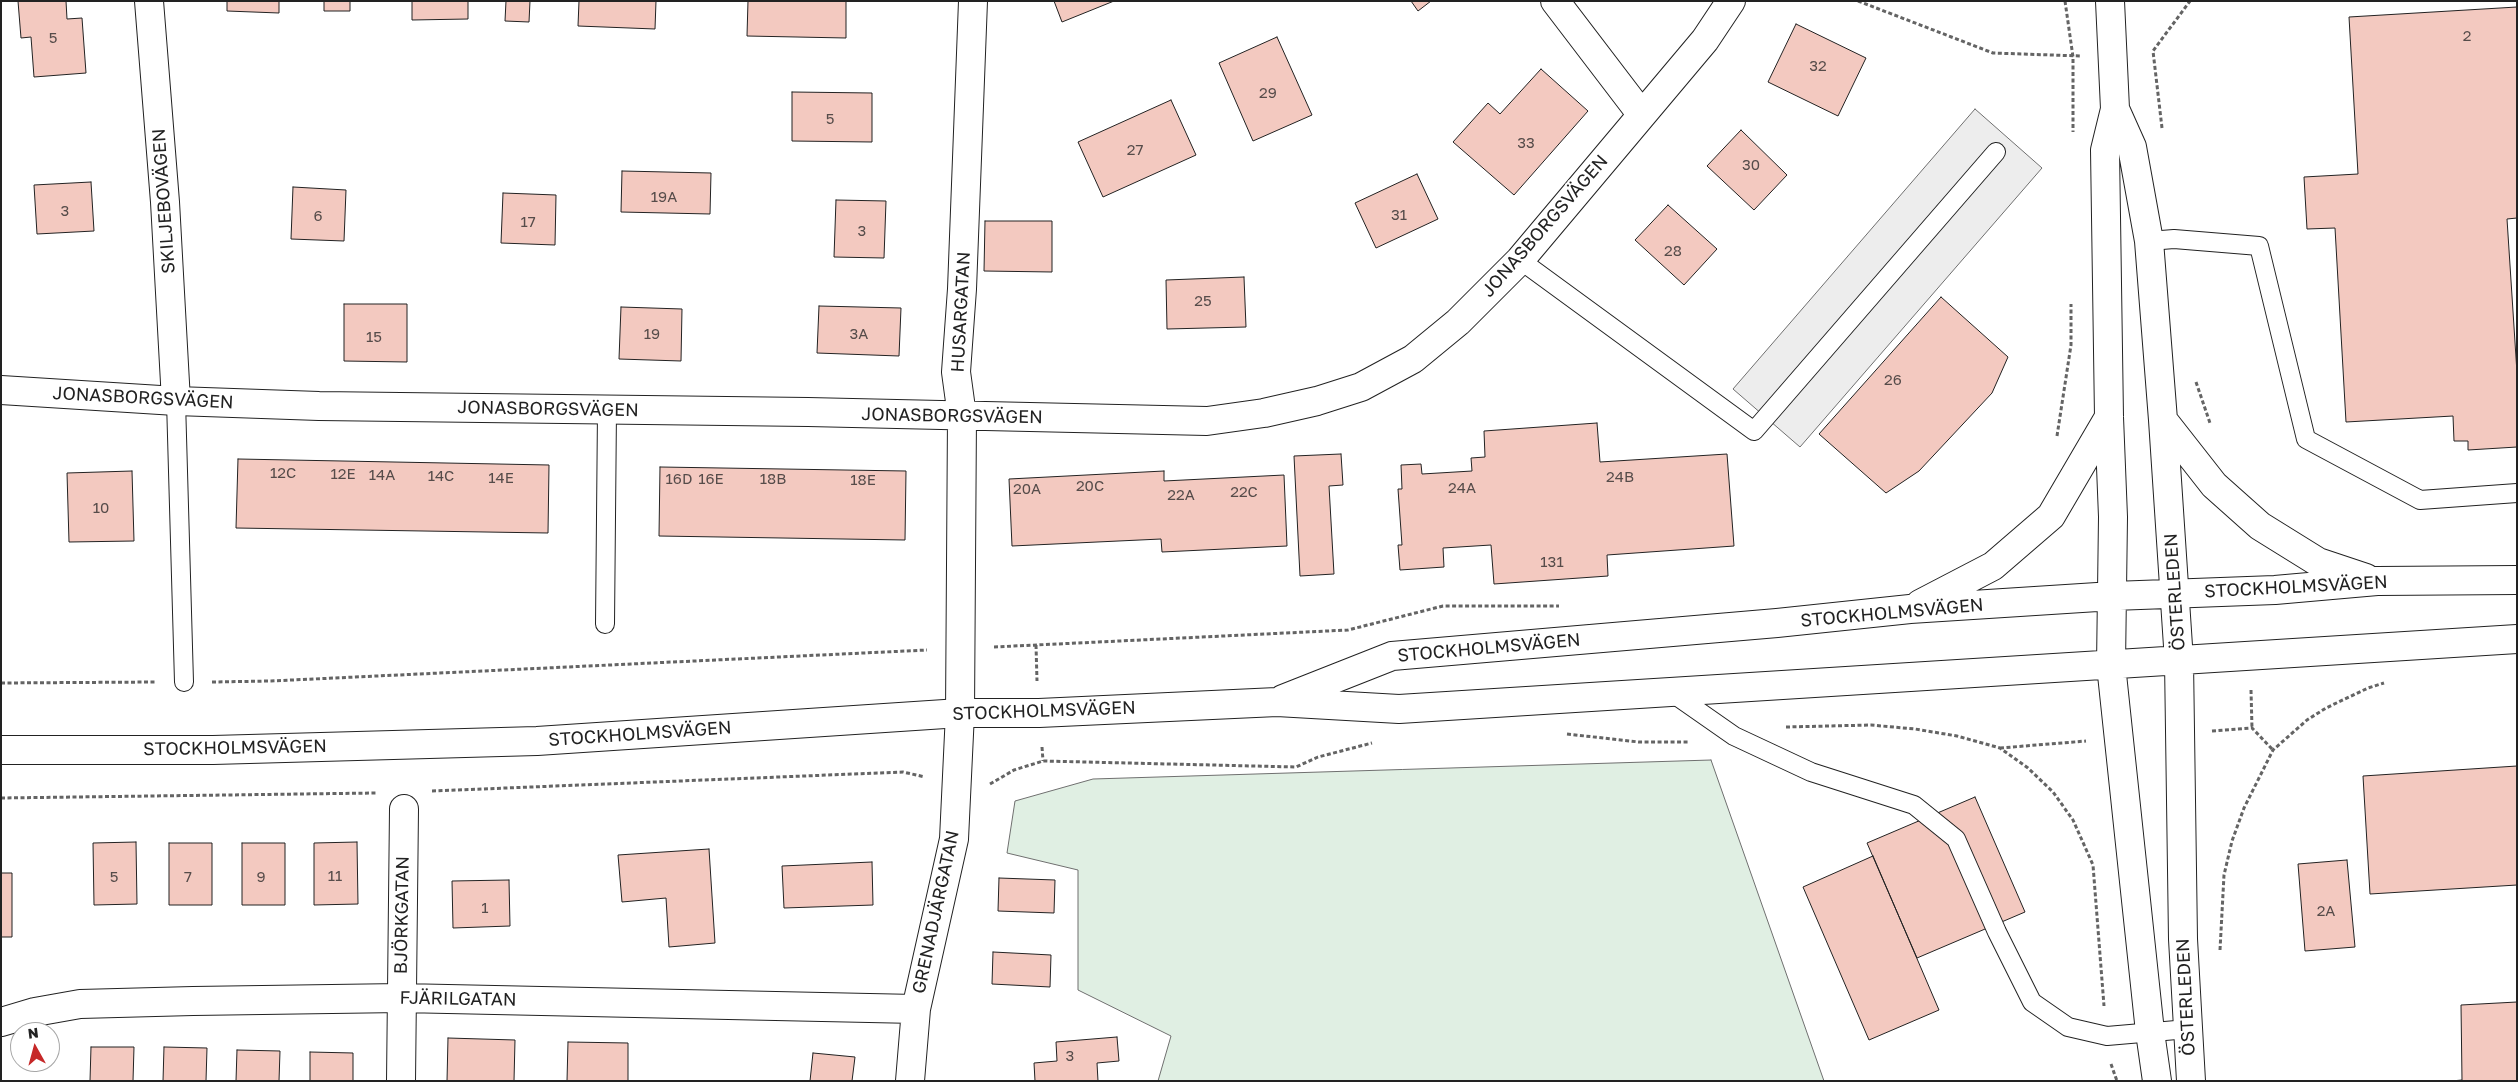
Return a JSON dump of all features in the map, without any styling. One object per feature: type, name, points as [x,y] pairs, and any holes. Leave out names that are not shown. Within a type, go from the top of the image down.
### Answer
[{"type":"main road","name":"SKILJEBOVÄGEN","points":[[149,1],[165,202],[176,401]]},
{"type":"main road","name":"HUSARGATAN","points":[[960,713],[962,416],[956,372],[962,289],[973,1]]},
{"type":"main road","points":[[1555,1],[1642,115]]},
{"type":"main road","name":"JONASBORGSVÄGEN","points":[[1,390],[176,401],[319,406],[1207,421],[1264,413],[1318,401],[1361,387],[1413,359],[1458,322],[1520,260],[1705,40],[1731,1]]},
{"type":"main road","name":"ÖSTERLEDEN","points":[[2110,1],[2115,109],[2105,150],[2108,417],[2113,517],[2111,665],[2150,1032],[2157,1081]]},
{"type":"main road","name":"ÖSTERLEDEN","points":[[2115,109],[2132,147],[2149,241],[2163,420],[2176,593],[2179,661],[2183,939],[2191,1081]]},
{"type":"main road","points":[[1910,609],[1993,566],[2051,516],[2108,417]]},
{"type":"main road","points":[[2163,420],[2214,485],[2260,526],[2318,562],[2377,581]]},
{"type":"main road","name":"STOCKHOLMSVÄGEN","points":[[1277,702],[1392,656],[1777,623],[1910,609],[2113,596],[2266,590],[2377,581],[2517,580]]},
{"type":"main road","name":"STOCKHOLMSVÄGEN","points":[[1,750],[213,750],[537,741],[960,713],[1039,712],[1277,702],[1399,710],[2517,639]]},
{"type":"main road","name":"GRENADJÄRGATAN","points":[[910,1081],[916,1009],[954,839],[960,713]]},
{"type":"main road","name":"BJÖRKGATAN","points":[[395,801],[401,998],[401,1081]]},
{"type":"main road","name":"FJÄRILGATAN","points":[[1,1022],[36,1012],[80,1004],[401,998],[916,1009]]},
{"type":"lane","points":[[1520,260],[1754,432],[1996,152]]},
{"type":"lane","points":[[2149,241],[2174,239],[2259,246],[2306,439],[2420,500],[2517,493]]},
{"type":"lane","points":[[176,401],[184,682]]},
{"type":"lane","points":[[605,624],[607,410]]},
{"type":"lane","points":[[1671,692],[1732,734],[1811,772],[1914,805],[1956,839],[1997,932],[2032,1002],[2068,1027],[2107,1036],[2188,1029]]},
{"type":"path","points":[[1858,1],[1994,52],[2073,57]]},
{"type":"path","points":[[2064,1],[2073,57],[2072,136]]},
{"type":"path","points":[[2154,53],[2190,1]]},
{"type":"path","points":[[2057,439],[2071,344],[2071,295]]},
{"type":"path","points":[[1,683],[270,682],[1348,630],[1443,606],[1562,606]]},
{"type":"path","points":[[2220,942],[2224,875],[2232,842],[2244,808],[2273,750],[2307,720],[2326,708],[2368,688],[2392,681]]},
{"type":"path","points":[[1782,727],[1871,725],[1923,730],[2000,748],[2028,768],[2053,792],[2073,820],[2093,865],[2109,1059],[2117,1081]]},
{"type":"path","points":[[1564,734],[1638,742],[1694,742],[1732,734]]},
{"type":"path","points":[[425,791],[904,772],[956,784],[991,784],[1014,770],[1043,761],[1296,767],[1318,757],[1376,742]]},
{"type":"path","points":[[1,798],[395,801]]},
{"type":"green space","points":[[1711,760],[1824,1081],[1158,1081],[1171,1036],[1078,990],[1078,870],[1007,853],[1015,801],[1093,779]]},
{"type":"shaded area","points":[[1975,109],[2042,168],[1800,447],[1733,389]]},
{"type":"building","points":[[18,1],[66,1],[67,19],[82,18],[86,73],[34,77],[31,37],[21,38]]},
{"type":"building","points":[[227,1],[279,1],[279,13],[227,11]]},
{"type":"building","points":[[324,1],[350,1],[350,11],[324,11]]},
{"type":"building","points":[[412,1],[468,1],[468,19],[412,20]]},
{"type":"building","points":[[506,1],[530,1],[529,22],[505,21]]},
{"type":"building","points":[[579,1],[656,1],[655,29],[578,26]]},
{"type":"building","points":[[748,1],[846,1],[846,38],[747,36]]},
{"type":"building","points":[[1054,1],[1114,1],[1062,22]]},
{"type":"building","points":[[1411,1],[1431,1],[1418,11]]},
{"type":"building","points":[[2517,7],[2517,218],[2507,219],[2517,373],[2517,447],[2468,450],[2468,441],[2454,441],[2453,416],[2346,422],[2335,228],[2307,229],[2304,177],[2358,174],[2349,17]]},
{"type":"building","points":[[1796,24],[1866,58],[1838,116],[1768,82]]},
{"type":"building","points":[[1277,37],[1312,115],[1253,141],[1219,63]]},
{"type":"building","points":[[1541,69],[1588,111],[1514,195],[1453,142],[1488,103],[1500,114]]},
{"type":"building","points":[[792,92],[872,93],[872,142],[792,141]]},
{"type":"building","points":[[1171,100],[1196,155],[1103,197],[1078,142]]},
{"type":"building","points":[[1741,130],[1787,175],[1754,210],[1707,166]]},
{"type":"building","points":[[622,171],[711,173],[710,214],[621,212]]},
{"type":"building","points":[[1417,174],[1438,219],[1376,248],[1355,203]]},
{"type":"building","points":[[91,182],[94,231],[37,234],[34,185]]},
{"type":"building","points":[[293,187],[346,190],[344,241],[291,239]]},
{"type":"building","points":[[503,193],[556,195],[555,245],[501,243]]},
{"type":"building","points":[[836,200],[886,201],[884,258],[834,257]]},
{"type":"building","points":[[1668,205],[1717,249],[1684,285],[1635,240]]},
{"type":"building","points":[[985,221],[1052,221],[1052,272],[984,271]]},
{"type":"building","points":[[1244,277],[1246,327],[1167,329],[1166,280]]},
{"type":"building","points":[[1941,297],[2008,357],[1992,393],[1919,471],[1886,493],[1819,434]]},
{"type":"building","points":[[344,304],[407,304],[407,362],[344,361]]},
{"type":"building","points":[[819,306],[901,308],[899,356],[817,353]]},
{"type":"building","points":[[621,307],[682,309],[681,361],[619,359]]},
{"type":"building","points":[[1597,423],[1600,462],[1727,454],[1734,546],[1607,555],[1608,576],[1494,584],[1491,545],[1443,548],[1444,567],[1400,570],[1398,545],[1402,545],[1398,489],[1402,489],[1401,465],[1421,464],[1422,474],[1472,471],[1471,458],[1485,457],[1484,431]]},
{"type":"building","points":[[1341,454],[1343,485],[1329,486],[1334,574],[1300,576],[1294,456]]},
{"type":"building","points":[[238,459],[549,465],[548,533],[236,528]]},
{"type":"building","points":[[660,467],[906,471],[905,540],[659,536]]},
{"type":"building","points":[[132,471],[134,541],[69,542],[67,473]]},
{"type":"building","points":[[1164,471],[1164,481],[1284,475],[1287,546],[1162,552],[1161,539],[1012,546],[1009,479]]},
{"type":"building","points":[[2517,766],[2517,885],[2370,894],[2363,776]]},
{"type":"building","points":[[1975,797],[2025,912],[1917,958],[1867,843]]},
{"type":"building","points":[[136,842],[137,904],[94,905],[93,843]]},
{"type":"building","points":[[357,842],[358,904],[314,905],[314,843]]},
{"type":"building","points":[[169,843],[212,843],[212,905],[169,905]]},
{"type":"building","points":[[242,843],[285,843],[285,905],[242,905]]},
{"type":"building","points":[[709,849],[715,943],[669,947],[666,898],[622,902],[618,855]]},
{"type":"building","points":[[1873,856],[1939,1010],[1869,1040],[1803,887]]},
{"type":"building","points":[[2347,860],[2355,947],[2305,951],[2298,864]]},
{"type":"building","points":[[872,862],[873,905],[784,908],[782,866]]},
{"type":"building","points":[[1,873],[12,873],[12,937],[1,937]]},
{"type":"building","points":[[999,878],[1055,880],[1054,913],[998,911]]},
{"type":"building","points":[[509,880],[510,926],[453,928],[452,881]]},
{"type":"building","points":[[993,952],[1051,955],[1050,987],[992,984]]},
{"type":"building","points":[[2517,1002],[2517,1081],[2451,1081],[2462,1080],[2461,1005]]},
{"type":"building","points":[[1117,1037],[1119,1061],[1097,1063],[1098,1081],[1035,1081],[1034,1063],[1057,1061],[1056,1042]]},
{"type":"building","points":[[448,1038],[515,1040],[514,1081],[447,1081]]},
{"type":"building","points":[[568,1042],[628,1043],[628,1081],[567,1081]]},
{"type":"building","points":[[91,1047],[134,1047],[133,1081],[90,1081]]},
{"type":"building","points":[[164,1047],[207,1048],[206,1081],[163,1081]]},
{"type":"building","points":[[237,1050],[280,1051],[279,1081],[236,1081]]},
{"type":"building","points":[[310,1052],[353,1053],[353,1081],[310,1081]]},
{"type":"building","points":[[813,1053],[855,1057],[852,1081],[810,1081]]}]
